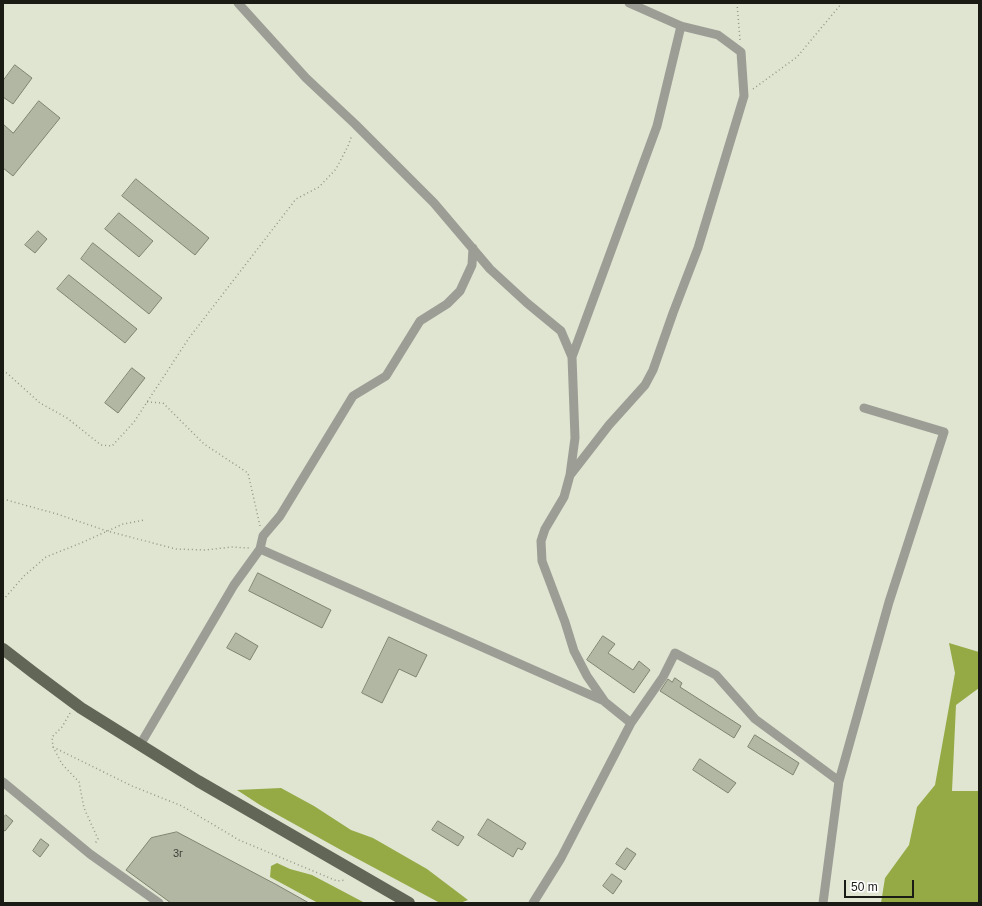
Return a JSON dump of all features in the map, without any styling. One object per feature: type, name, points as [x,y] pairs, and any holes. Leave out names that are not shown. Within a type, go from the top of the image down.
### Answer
[{"type":"main road","points":[[3,649],[76,704],[140,745],[198,781],[409,903]]},
{"type":"street","points":[[238,3],[306,78],[355,124],[434,203],[490,269],[527,303],[561,331],[572,358],[575,438],[570,475],[564,497],[545,529],[541,541],[542,561],[566,622],[574,651],[587,676],[605,702]]},
{"type":"street","points":[[570,475],[608,425],[645,385],[653,370],[698,248],[744,96],[741,52],[718,35],[681,26],[629,3]]},
{"type":"street","points":[[572,358],[657,126],[681,26]]},
{"type":"street","points":[[140,745],[234,585],[260,549],[263,536],[280,516],[353,396],[386,376],[420,320],[447,304],[460,291],[472,266],[473,248]]},
{"type":"street","points":[[823,903],[839,781],[889,602],[944,432],[864,408]]},
{"type":"street","points":[[260,549],[605,702],[632,723]]},
{"type":"street","points":[[533,903],[562,858],[632,723],[663,677],[676,653],[716,675],[755,719],[839,781]]},
{"type":"street","points":[[3,782],[90,854],[159,903]]},
{"type":"path","points":[[737,3],[741,52]]},
{"type":"path","points":[[744,96],[797,57],[842,3]]},
{"type":"path","points":[[3,370],[40,403],[67,418],[101,445],[112,446],[134,422],[189,338],[296,199],[319,188],[336,168],[348,146],[355,124]]},
{"type":"path","points":[[147,402],[163,404],[204,444],[248,473],[263,536]]},
{"type":"path","points":[[3,499],[57,514],[107,531],[176,550],[205,550],[232,547],[260,549]]},
{"type":"path","points":[[3,600],[24,576],[46,557],[123,524],[144,520]]},
{"type":"path","points":[[76,704],[62,727],[52,737],[53,747],[62,764],[78,782],[84,808],[98,839],[90,854]]},
{"type":"path","points":[[53,747],[132,786],[182,806],[240,840],[254,846],[338,881],[364,877]]},
{"type":"green space","points":[[949,643],[979,652],[979,688],[956,705],[952,791],[979,791],[979,903],[881,903],[885,878],[909,845],[917,807],[935,785],[955,673]]},
{"type":"green space","points":[[281,788],[314,806],[351,830],[373,838],[427,869],[468,900],[460,903],[440,903],[260,805],[237,790]]},
{"type":"green space","points":[[277,863],[290,869],[312,875],[365,903],[318,903],[270,877],[271,866]]},
{"type":"building","points":[[15,65],[32,78],[13,104],[3,97],[3,81]]},
{"type":"building","points":[[39,101],[60,118],[13,176],[3,168],[3,124],[13,133]]},
{"type":"building","points":[[136,179],[209,238],[195,255],[122,196]]},
{"type":"building","points":[[119,213],[153,241],[139,257],[105,229]]},
{"type":"building","points":[[38,231],[47,239],[35,253],[25,245]]},
{"type":"building","points":[[93,243],[162,298],[149,314],[81,259]]},
{"type":"building","points":[[69,275],[137,329],[125,343],[57,289]]},
{"type":"building","points":[[132,368],[145,378],[118,413],[105,403]]},
{"type":"building","points":[[258,573],[331,610],[322,628],[249,591]]},
{"type":"building","points":[[236,633],[258,646],[250,660],[227,648]]},
{"type":"building","points":[[603,636],[615,644],[608,653],[633,670],[639,661],[650,670],[634,693],[587,660]]},
{"type":"building","points":[[389,637],[427,655],[416,677],[399,669],[382,703],[362,693]]},
{"type":"building","points":[[675,678],[682,683],[680,687],[741,726],[734,738],[660,691],[668,679],[672,682]]},
{"type":"building","points":[[755,735],[799,763],[793,775],[748,747]]},
{"type":"building","points":[[700,759],[736,783],[728,793],[693,770]]},
{"type":"building","points":[[6,815],[13,821],[5,831],[3,830],[3,818]]},
{"type":"building","points":[[488,819],[526,843],[522,850],[518,848],[513,857],[478,835]]},
{"type":"building","points":[[438,821],[464,837],[458,846],[432,830]]},
{"type":"building","points":[[177,832],[309,903],[171,903],[126,870],[151,838]]},
{"type":"building","points":[[41,839],[49,845],[40,857],[33,851]]},
{"type":"building","points":[[627,848],[636,854],[625,870],[616,864]]},
{"type":"building","points":[[612,874],[622,881],[613,894],[603,886]]}]
